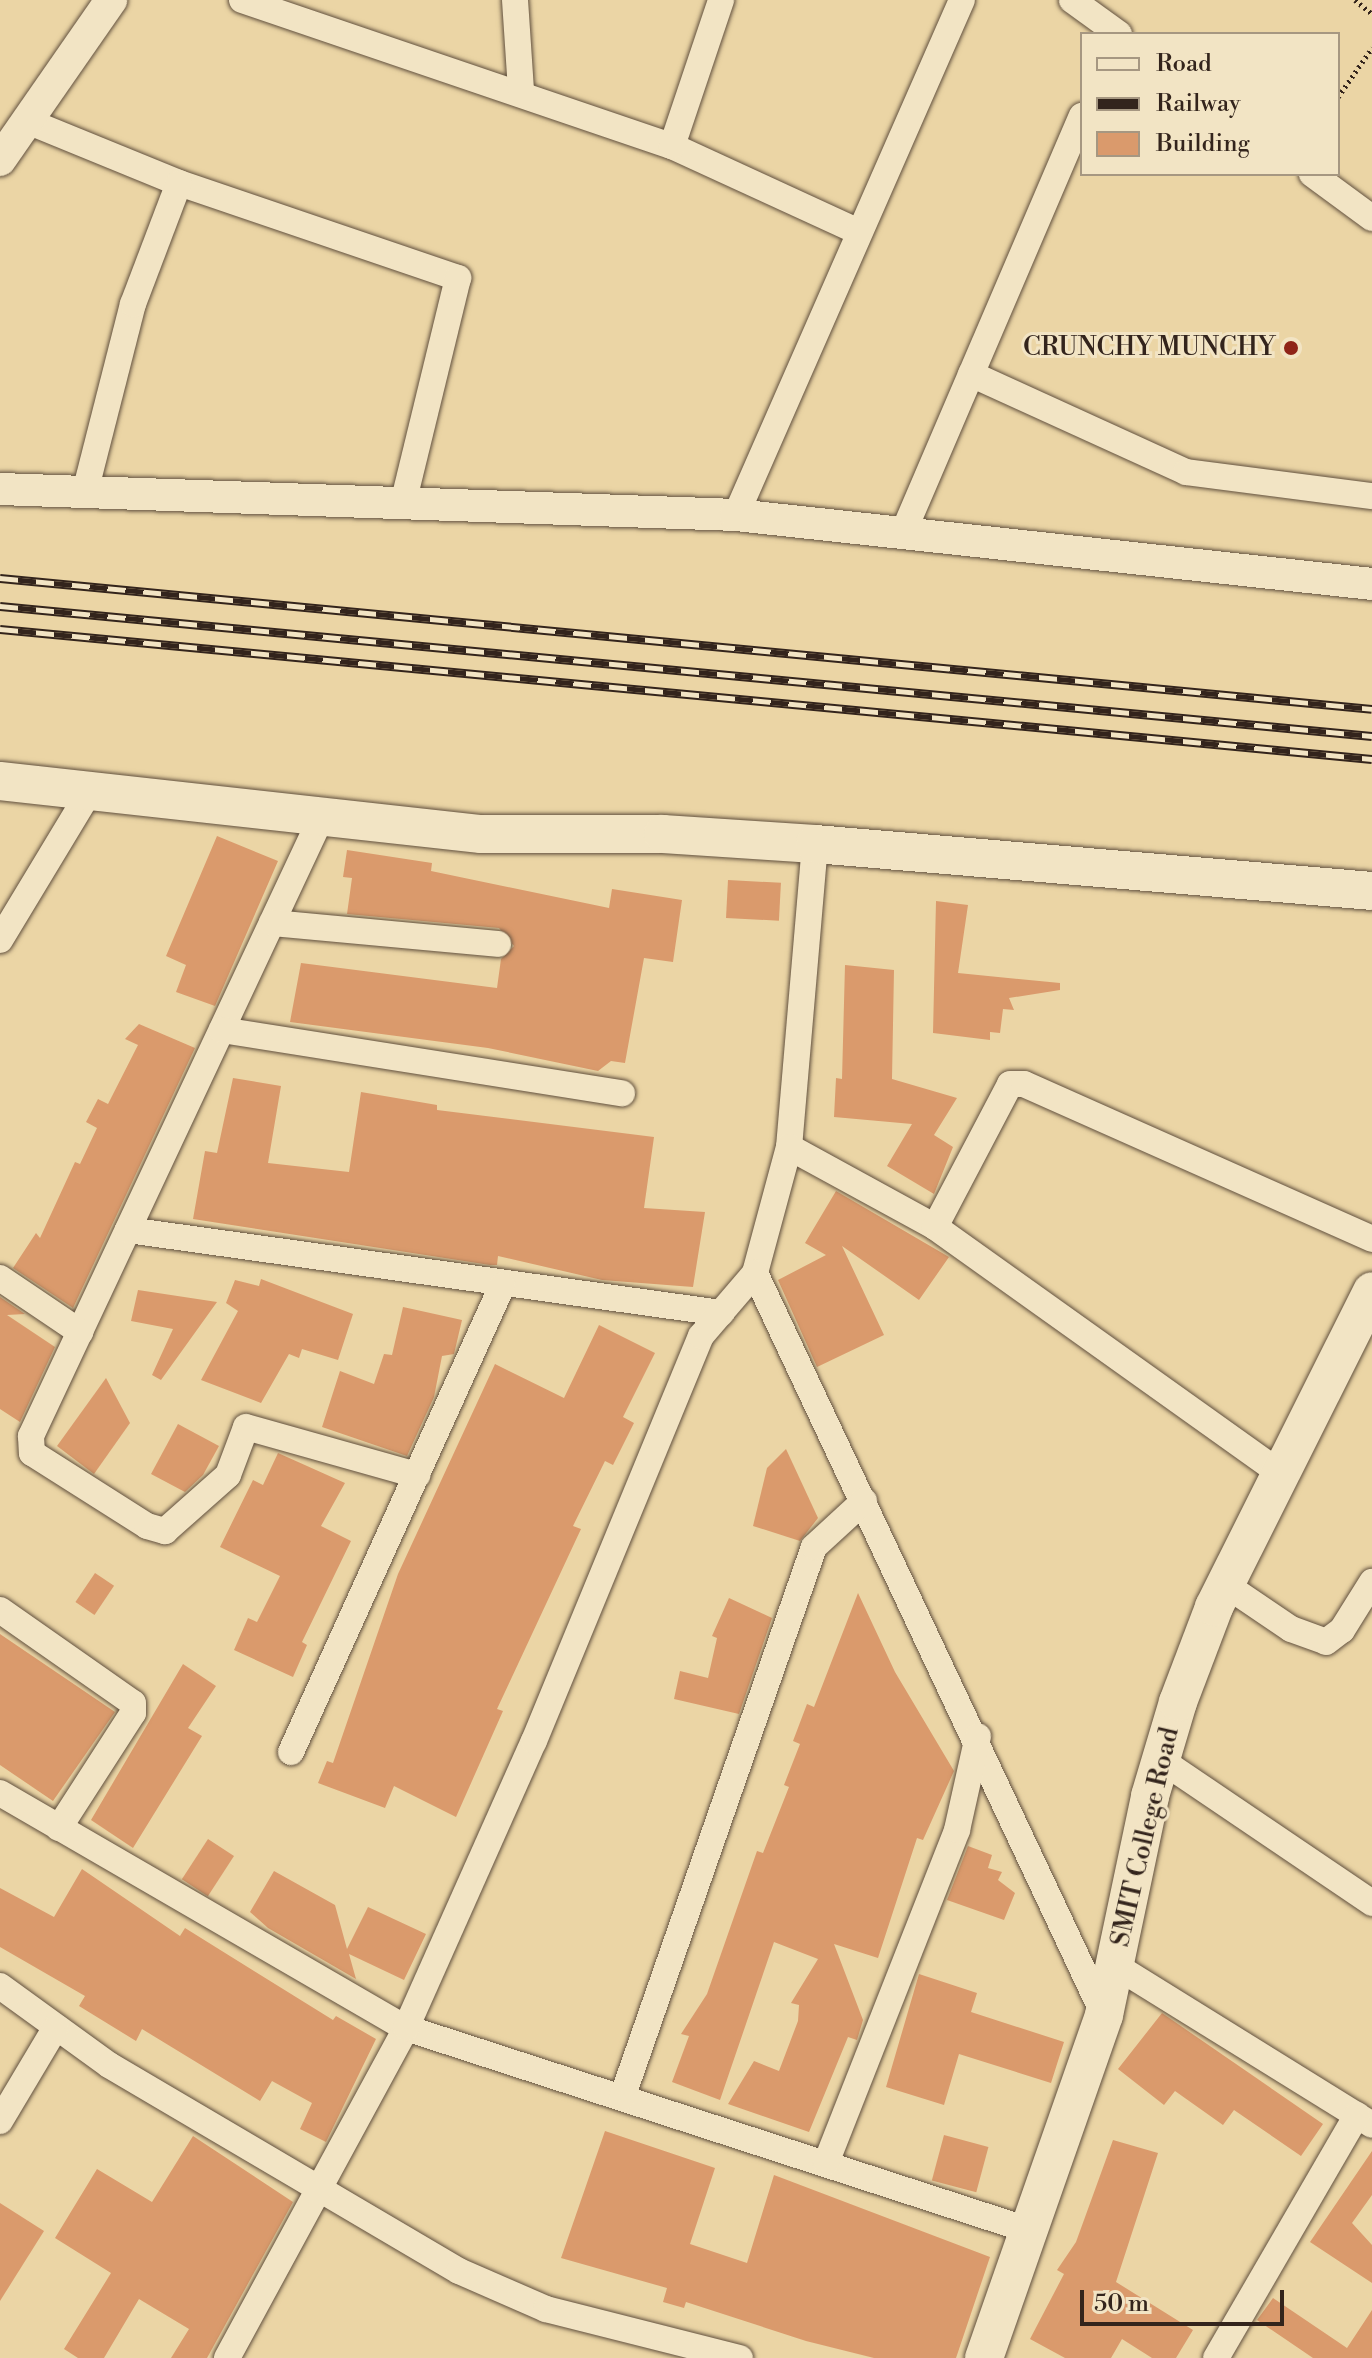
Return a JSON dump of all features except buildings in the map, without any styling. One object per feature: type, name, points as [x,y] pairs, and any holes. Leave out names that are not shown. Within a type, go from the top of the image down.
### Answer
[{"type":"main road","points":[[0,781],[88,794],[481,834],[663,834],[1372,891]]},
{"type":"main road","name":"SMIT College Road","points":[[984,2358],[1031,2231],[1104,2015],[1161,1760],[1226,1585],[1284,1476],[1372,1291]]},
{"type":"street","points":[[0,160],[111,0]]},
{"type":"street","points":[[242,0],[307,9],[672,146],[859,232]]},
{"type":"street","points":[[515,0],[521,91]]},
{"type":"street","points":[[672,146],[721,0]]},
{"type":"street","points":[[736,515],[962,0]]},
{"type":"street","points":[[1072,0],[1115,32]]},
{"type":"street","points":[[27,121],[179,183],[458,278],[403,503]]},
{"type":"street","points":[[903,533],[1080,121]]},
{"type":"street","points":[[1315,176],[1372,218]]},
{"type":"street","points":[[85,492],[133,304],[179,183]]},
{"type":"street","points":[[971,374],[1186,472],[1372,496]]},
{"type":"street","points":[[0,489],[736,515],[1372,584]]},
{"type":"street","points":[[0,940],[88,794]]},
{"type":"street","points":[[321,818],[31,1436],[32,1453],[147,1526],[165,1531],[228,1475],[246,1427],[417,1475]]},
{"type":"street","points":[[227,2358],[322,2191],[406,2028],[534,1741],[701,1336],[755,1273],[789,1147],[815,844]]},
{"type":"street","points":[[272,923],[498,944]]},
{"type":"street","points":[[222,1030],[622,1093]]},
{"type":"street","points":[[935,1227],[1010,1084],[1024,1084],[1372,1239]]},
{"type":"street","points":[[789,1147],[935,1227],[1284,1476]]},
{"type":"street","points":[[128,1230],[502,1286],[721,1313]]},
{"type":"street","points":[[755,1273],[978,1736],[1104,2015]]},
{"type":"street","points":[[0,1278],[80,1332]]},
{"type":"street","points":[[291,1752],[502,1286]]},
{"type":"street","points":[[622,2098],[814,1547],[864,1501]]},
{"type":"street","points":[[1226,1585],[1291,1629],[1326,1642],[1342,1630],[1372,1582]]},
{"type":"street","points":[[0,1610],[133,1703],[133,1713],[59,1828]]},
{"type":"street","points":[[826,2163],[957,1830],[978,1736]]},
{"type":"street","points":[[1161,1760],[1372,1903]]},
{"type":"street","points":[[0,1793],[406,2028],[1031,2231]]},
{"type":"street","points":[[1116,1966],[1364,2120],[1216,2358]]},
{"type":"street","points":[[0,1986],[109,2065],[459,2271],[546,2309],[740,2358]]},
{"type":"street","points":[[0,2121],[56,2027]]},
{"type":"path","points":[[1355,0],[1372,14]]},
{"type":"path","points":[[1340,94],[1372,48]]},
{"type":"railway","points":[[0,578],[1372,709]]},
{"type":"railway","points":[[0,606],[1372,736]]},
{"type":"railway","points":[[0,629],[1372,759]]},
{"type":"place","name":"CRUNCHY MUNCHY","points":[[1291,348]]}]
